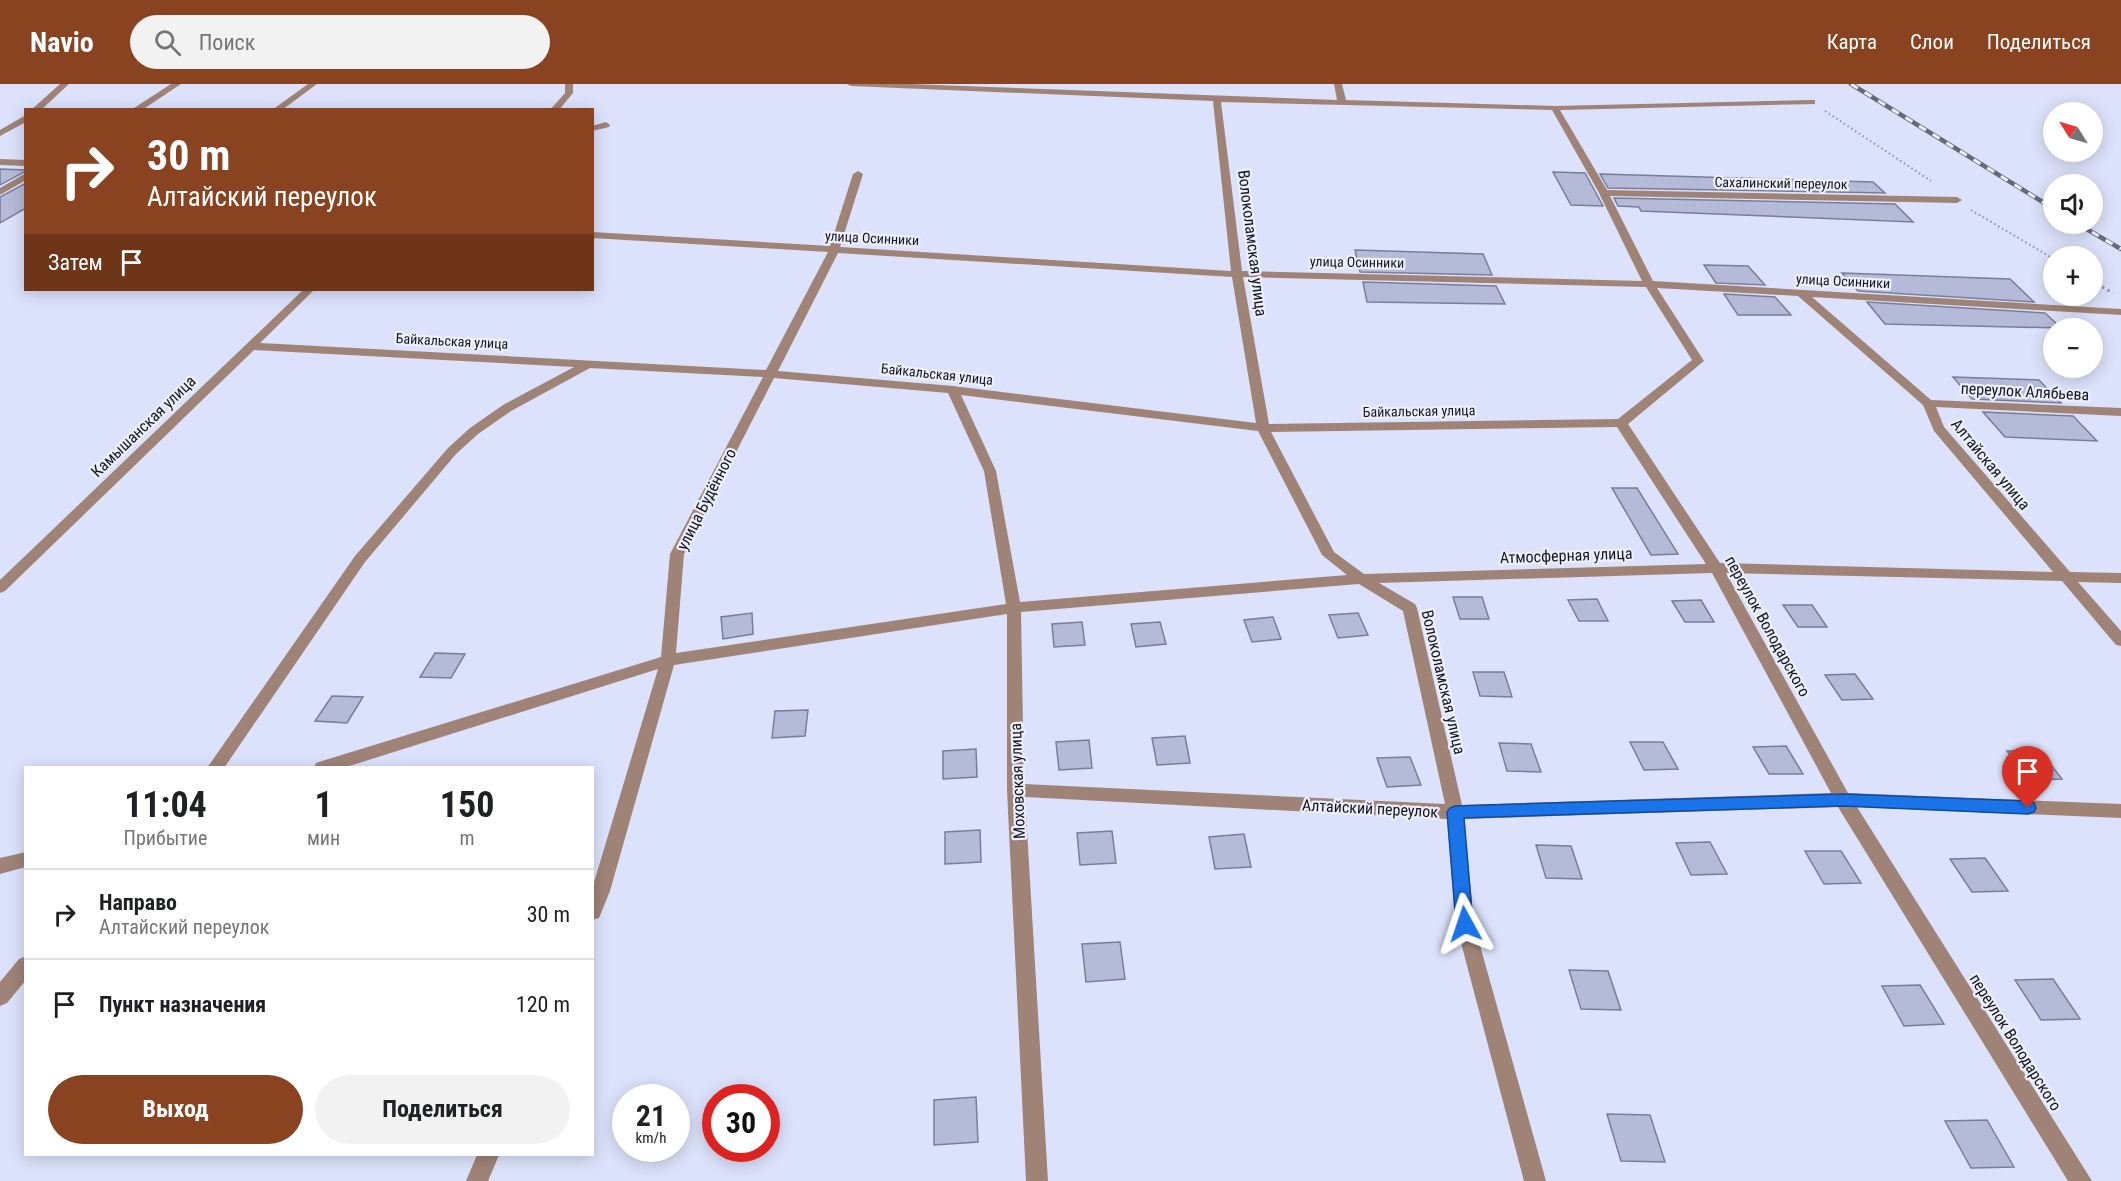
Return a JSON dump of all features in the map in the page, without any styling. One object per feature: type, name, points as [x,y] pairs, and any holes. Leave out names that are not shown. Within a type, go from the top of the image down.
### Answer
[{"type":"street","points":[[37,108],[65,84]]},
{"type":"street","points":[[138,108],[177,84]]},
{"type":"street","points":[[279,108],[313,84]]},
{"type":"street","points":[[556,108],[569,93],[569,84]]},
{"type":"street","points":[[851,84],[966,86],[1217,99],[1555,108],[1812,102]]},
{"type":"street","points":[[1338,84],[1342,102]]},
{"type":"street","name":"Волоколамская улица","points":[[1217,99],[1237,274],[1263,428],[1329,555],[1361,579],[1410,608],[1455,812],[1465,924],[1535,1181]]},
{"type":"street","points":[[1555,108],[1604,193],[1649,284],[1698,361],[1621,423]]},
{"type":"street","points":[[0,133],[24,119]]},
{"type":"street","points":[[594,128],[606,124]]},
{"type":"street","points":[[0,162],[24,163]]},
{"type":"street","name":"улица Будённого","points":[[594,907],[601,891],[668,660],[677,554],[834,251],[858,174]]},
{"type":"street","points":[[0,192],[24,177]]},
{"type":"street","name":"Сахалинский переулок","points":[[1604,193],[1957,200]]},
{"type":"street","name":"улица Осинники","points":[[594,235],[1237,274],[1649,284],[2121,312]]},
{"type":"street","name":"Камышанская улица","points":[[0,588],[308,291]]},
{"type":"street","name":"Алтайская улица","points":[[1802,294],[1928,403],[1938,428],[2121,641]]},
{"type":"street","name":"Байкальская улица","points":[[249,346],[769,374],[953,390],[1263,428],[1621,423]]},
{"type":"street","points":[[216,766],[360,559],[452,451],[474,430],[507,408],[591,363]]},
{"type":"street","name":"Моховская улица","points":[[953,390],[990,471],[1014,608],[1016,790],[1037,1181]]},
{"type":"street","name":"переулок Алябьева","points":[[1928,403],[2121,412]]},
{"type":"street","name":"переулок Володарского","points":[[1621,423],[1716,568],[1843,800],[2081,1181]]},
{"type":"street","name":"Атмосферная улица","points":[[328,766],[668,660],[1014,608],[1361,579],[1716,568],[2121,578]]},
{"type":"street","name":"Алтайский переулок","points":[[1016,790],[1455,812],[1843,800],[2121,812]]},
{"type":"street","points":[[0,866],[24,860]]},
{"type":"street","points":[[0,997],[24,967]]},
{"type":"street","points":[[477,1181],[488,1156]]},
{"type":"path","points":[[1812,102],[1899,158],[1981,218],[2043,253]]},
{"type":"path","points":[[2103,288],[2121,297]]},
{"type":"building","points":[[0,169],[24,170],[24,172],[0,185]]},
{"type":"building","points":[[1553,172],[1585,173],[1603,206],[1571,205]]},
{"type":"building","points":[[1600,174],[1873,182],[1885,193],[1608,188]]},
{"type":"building","points":[[24,184],[24,209],[0,223],[0,197]]},
{"type":"building","points":[[1614,198],[1895,204],[1913,222],[1641,211],[1639,207],[1618,206]]},
{"type":"building","points":[[1355,250],[1483,254],[1492,275],[1360,272]]},
{"type":"building","points":[[1704,265],[1748,266],[1765,285],[1716,283]]},
{"type":"building","points":[[1842,273],[2010,279],[2034,302],[1858,291]]},
{"type":"building","points":[[1363,282],[1496,286],[1505,304],[1367,302]]},
{"type":"building","points":[[1724,294],[1775,297],[1791,315],[1738,315]]},
{"type":"building","points":[[1867,302],[2045,313],[2050,318],[2043,318],[2043,328],[1885,324]]},
{"type":"building","points":[[1953,377],[2039,380],[2061,403],[1972,399]]},
{"type":"building","points":[[1983,412],[2073,416],[2097,441],[2005,437]]},
{"type":"building","points":[[1612,488],[1637,488],[1678,554],[1651,555]]},
{"type":"building","points":[[1453,597],[1482,597],[1489,619],[1460,619]]},
{"type":"building","points":[[1597,599],[1608,621],[1579,621],[1568,600]]},
{"type":"building","points":[[1701,600],[1714,622],[1685,622],[1672,601]]},
{"type":"building","points":[[1783,605],[1812,605],[1827,627],[1798,627]]},
{"type":"building","points":[[752,613],[753,634],[723,639],[721,617]]},
{"type":"building","points":[[1358,613],[1368,635],[1338,638],[1329,615]]},
{"type":"building","points":[[1273,617],[1281,639],[1252,642],[1244,620]]},
{"type":"building","points":[[1082,622],[1085,645],[1054,647],[1052,624]]},
{"type":"building","points":[[1160,622],[1166,644],[1136,647],[1131,624]]},
{"type":"building","points":[[435,653],[465,654],[451,678],[420,677]]},
{"type":"building","points":[[1473,672],[1504,672],[1512,697],[1480,696]]},
{"type":"building","points":[[1855,674],[1873,699],[1842,700],[1825,675]]},
{"type":"building","points":[[332,696],[363,697],[347,723],[315,721]]},
{"type":"building","points":[[808,710],[805,736],[772,738],[775,711]]},
{"type":"building","points":[[1185,736],[1190,763],[1157,765],[1152,738]]},
{"type":"building","points":[[1089,740],[1092,768],[1059,770],[1056,742]]},
{"type":"building","points":[[1630,742],[1663,742],[1678,769],[1644,770]]},
{"type":"building","points":[[1499,743],[1531,744],[1541,772],[1507,771]]},
{"type":"building","points":[[1786,746],[1803,774],[1769,774],[1753,747]]},
{"type":"building","points":[[976,749],[977,777],[943,779],[943,751]]},
{"type":"building","points":[[2007,751],[2040,751],[2062,779],[2028,780]]},
{"type":"building","points":[[1410,757],[1421,785],[1387,787],[1377,758]]},
{"type":"building","points":[[980,830],[981,862],[945,864],[945,832]]},
{"type":"building","points":[[1112,831],[1116,863],[1080,865],[1077,833]]},
{"type":"building","points":[[1244,834],[1251,867],[1215,869],[1209,837]]},
{"type":"building","points":[[1710,842],[1727,874],[1691,875],[1676,843]]},
{"type":"building","points":[[1536,845],[1571,846],[1582,879],[1546,878]]},
{"type":"building","points":[[1805,851],[1841,851],[1861,883],[1824,884]]},
{"type":"building","points":[[1985,858],[2008,891],[1972,892],[1950,859]]},
{"type":"building","points":[[1120,942],[1125,979],[1086,982],[1082,944]]},
{"type":"building","points":[[1569,970],[1608,971],[1621,1010],[1581,1009]]},
{"type":"building","points":[[2053,979],[2080,1019],[2041,1020],[2015,980]]},
{"type":"building","points":[[1920,985],[1944,1024],[1904,1026],[1882,986]]},
{"type":"building","points":[[976,1097],[978,1142],[934,1145],[934,1100]]},
{"type":"building","points":[[1607,1114],[1650,1115],[1665,1162],[1621,1161]]},
{"type":"building","points":[[1987,1120],[2014,1167],[1971,1168],[1945,1121]]},
{"type":"railway","points":[[1851,84],[2043,202]]},
{"type":"railway","points":[[2095,234],[2121,249]]},
{"type":"route","points":[[1465,924],[1455,812],[1843,800],[2028,808]]}]
